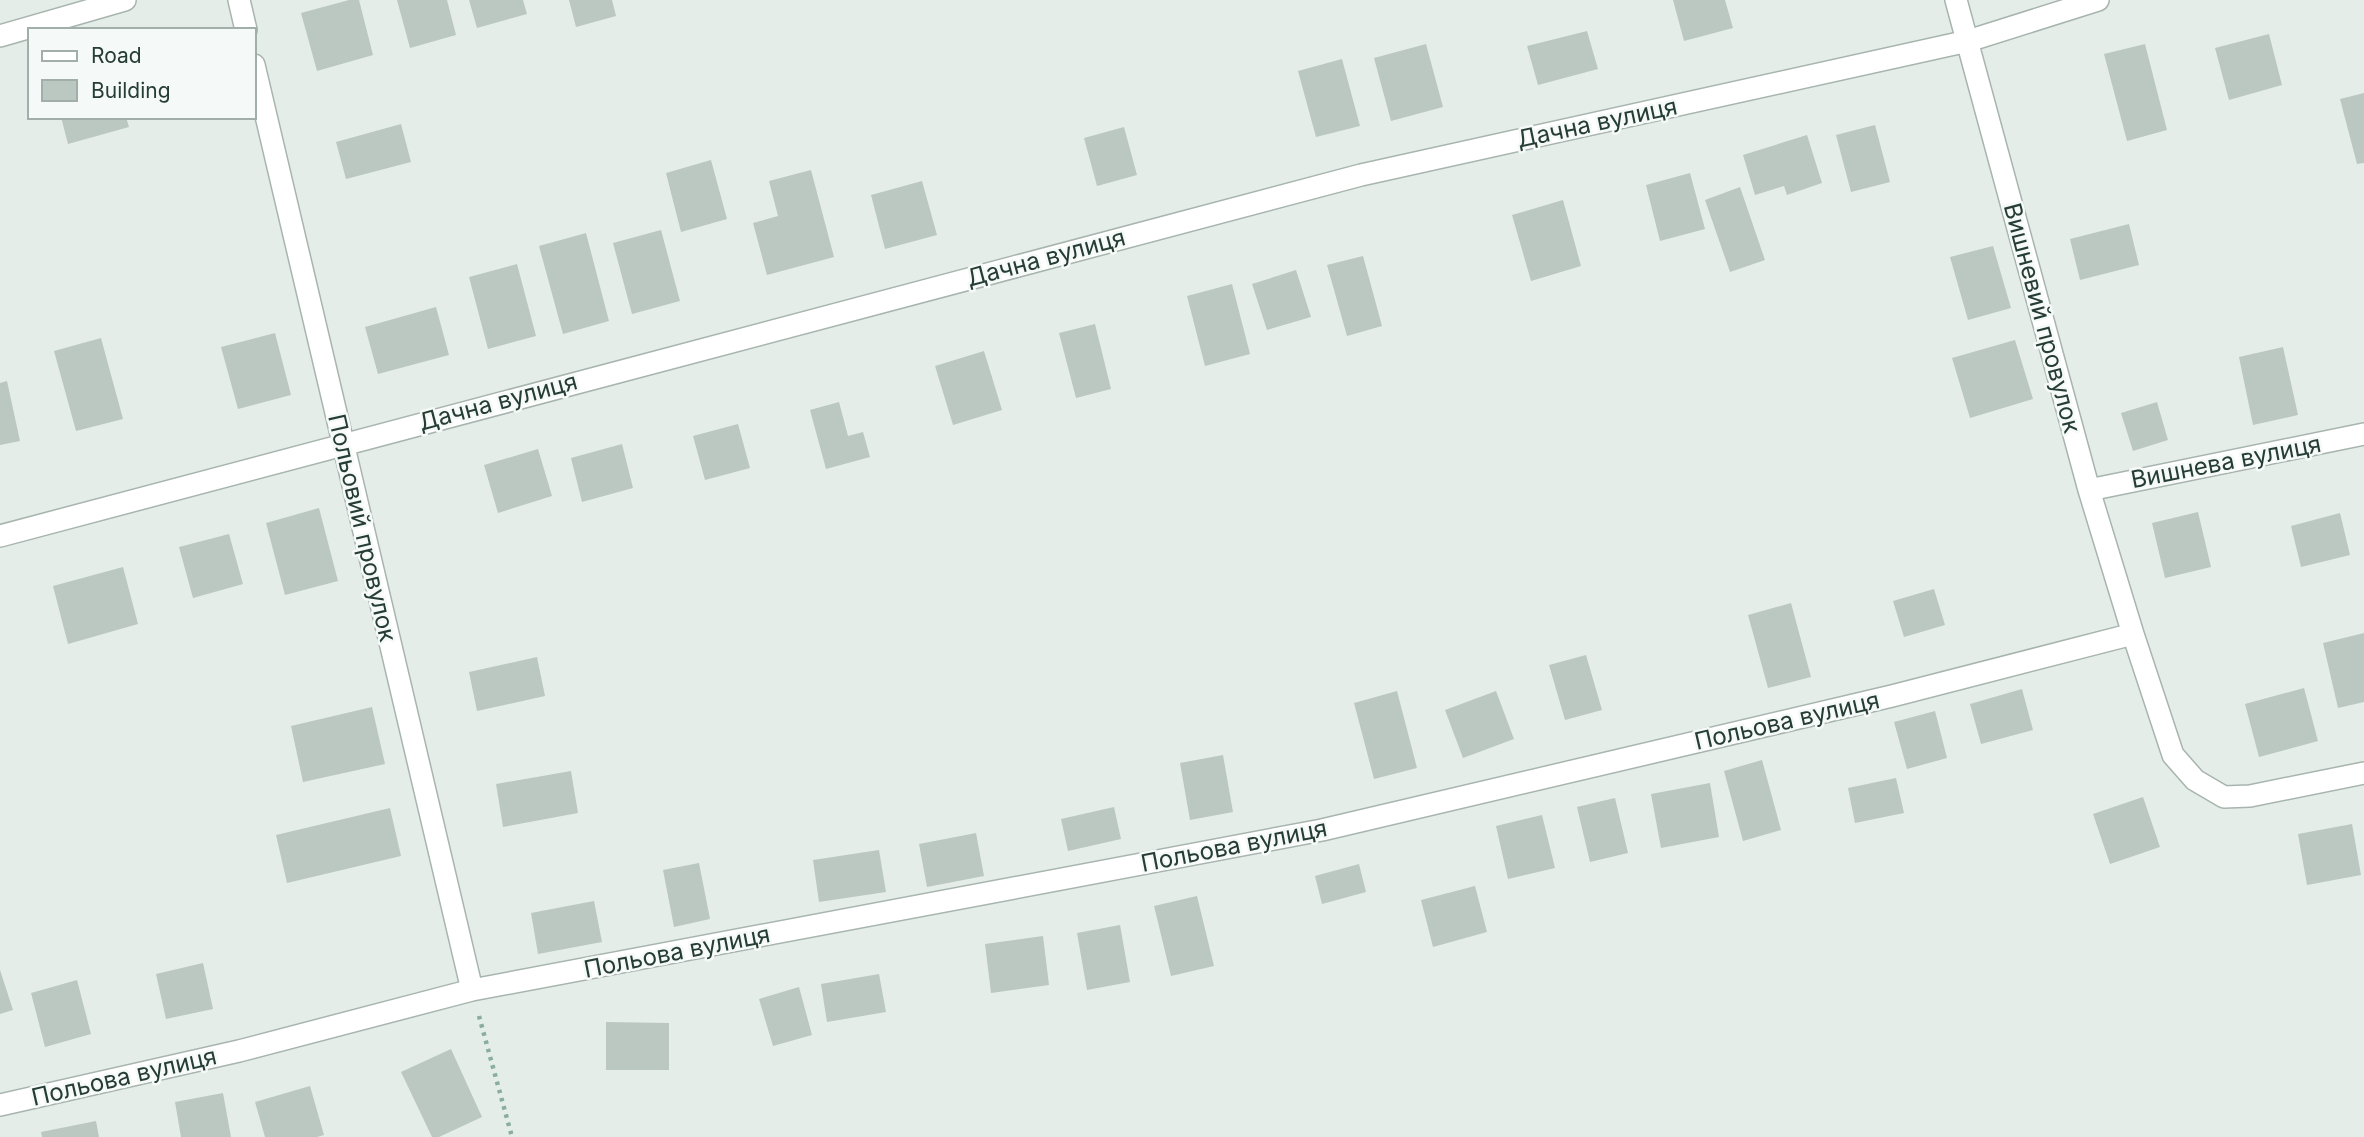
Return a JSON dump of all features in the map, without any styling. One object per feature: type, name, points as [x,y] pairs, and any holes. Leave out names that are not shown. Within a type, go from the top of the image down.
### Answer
[{"type":"street","points":[[0,36],[125,0]]},
{"type":"street","points":[[239,0],[246,28]]},
{"type":"street","name":"Вишневий провулок","points":[[1956,0],[2089,490],[2133,634]]},
{"type":"street","name":"Дачна вулиця","points":[[0,536],[1361,175],[1968,41],[2098,0]]},
{"type":"street","name":"Польовий провулок","points":[[256,74],[472,990]]},
{"type":"street","name":"Вишнева вулиця","points":[[2089,490],[2364,434]]},
{"type":"street","points":[[2133,634],[2173,755],[2194,780],[2224,797],[2250,796],[2364,773]]},
{"type":"street","name":"Польова вулиця","points":[[0,1105],[239,1051],[472,990],[1322,830],[1892,696],[2133,634]]},
{"type":"path","points":[[472,990],[512,1137]]},
{"type":"building","points":[[349,0],[359,0],[373,55],[317,71],[301,13]]},
{"type":"building","points":[[397,0],[447,0],[456,35],[410,48]]},
{"type":"building","points":[[469,0],[523,0],[527,14],[477,28]]},
{"type":"building","points":[[569,0],[612,0],[616,16],[576,27]]},
{"type":"building","points":[[1673,0],[1725,0],[1733,28],[1684,41]]},
{"type":"building","points":[[1587,31],[1598,69],[1538,85],[1527,46]]},
{"type":"building","points":[[2269,34],[2282,85],[2229,100],[2215,48]]},
{"type":"building","points":[[1426,44],[1443,107],[1391,121],[1374,58]]},
{"type":"building","points":[[2145,44],[2167,130],[2127,141],[2104,54]]},
{"type":"building","points":[[1342,59],[1360,126],[1316,137],[1298,71]]},
{"type":"building","points":[[2364,93],[2364,163],[2357,164],[2340,99]]},
{"type":"building","points":[[62,119],[127,119],[129,127],[68,144]]},
{"type":"building","points":[[401,124],[411,162],[346,179],[336,142]]},
{"type":"building","points":[[1875,125],[1890,182],[1851,192],[1836,135]]},
{"type":"building","points":[[1124,127],[1137,175],[1097,186],[1084,138]]},
{"type":"building","points":[[1807,135],[1822,183],[1787,195],[1784,186],[1755,195],[1743,155]]},
{"type":"building","points":[[711,160],[727,219],[681,232],[666,173]]},
{"type":"building","points":[[811,170],[834,257],[767,275],[753,223],[778,216],[769,181]]},
{"type":"building","points":[[1690,173],[1705,229],[1660,241],[1646,185]]},
{"type":"building","points":[[922,181],[937,235],[885,249],[871,195]]},
{"type":"building","points":[[1740,187],[1765,260],[1730,272],[1705,200]]},
{"type":"building","points":[[1563,200],[1581,266],[1531,281],[1512,215]]},
{"type":"building","points":[[2129,224],[2139,265],[2080,280],[2070,239]]},
{"type":"building","points":[[661,230],[680,301],[632,314],[613,243]]},
{"type":"building","points":[[586,233],[609,321],[563,334],[539,246]]},
{"type":"building","points":[[1993,246],[2011,308],[1968,320],[1950,257]]},
{"type":"building","points":[[1363,256],[1382,326],[1347,336],[1327,265]]},
{"type":"building","points":[[517,264],[536,336],[488,349],[469,277]]},
{"type":"building","points":[[1296,270],[1311,317],[1267,330],[1252,284]]},
{"type":"building","points":[[1232,284],[1250,354],[1205,366],[1187,296]]},
{"type":"building","points":[[436,307],[449,355],[378,374],[365,327]]},
{"type":"building","points":[[1095,324],[1111,389],[1076,398],[1059,333]]},
{"type":"building","points":[[275,333],[291,395],[238,409],[221,347]]},
{"type":"building","points":[[101,338],[123,419],[76,431],[54,351]]},
{"type":"building","points":[[2015,340],[2033,399],[1970,418],[1952,358]]},
{"type":"building","points":[[2283,347],[2298,415],[2253,425],[2239,357]]},
{"type":"building","points":[[984,351],[1002,410],[953,425],[935,366]]},
{"type":"building","points":[[7,381],[20,441],[0,445],[0,383]]},
{"type":"building","points":[[839,402],[848,436],[863,432],[870,457],[826,469],[810,410]]},
{"type":"building","points":[[2157,402],[2168,440],[2133,451],[2121,413]]},
{"type":"building","points":[[738,424],[750,468],[705,480],[693,436]]},
{"type":"building","points":[[622,444],[633,488],[582,502],[571,458]]},
{"type":"building","points":[[538,449],[552,496],[498,513],[484,465]]},
{"type":"building","points":[[319,508],[338,581],[285,595],[266,523]]},
{"type":"building","points":[[2198,512],[2211,567],[2165,578],[2152,523]]},
{"type":"building","points":[[2340,513],[2350,555],[2301,567],[2291,526]]},
{"type":"building","points":[[229,534],[243,584],[193,598],[179,547]]},
{"type":"building","points":[[123,567],[138,624],[68,644],[53,586]]},
{"type":"building","points":[[1934,589],[1945,625],[1904,637],[1893,601]]},
{"type":"building","points":[[1791,603],[1811,677],[1768,688],[1748,615]]},
{"type":"building","points":[[2364,633],[2364,702],[2338,708],[2323,643]]},
{"type":"building","points":[[1586,655],[1602,710],[1565,720],[1549,665]]},
{"type":"building","points":[[537,657],[545,696],[477,711],[469,672]]},
{"type":"building","points":[[2304,688],[2318,741],[2259,757],[2245,704]]},
{"type":"building","points":[[2022,689],[2033,730],[1981,744],[1970,704]]},
{"type":"building","points":[[1397,691],[1417,768],[1374,779],[1354,703]]},
{"type":"building","points":[[1496,691],[1514,739],[1463,758],[1445,710]]},
{"type":"building","points":[[372,707],[385,764],[303,782],[291,726]]},
{"type":"building","points":[[1935,711],[1947,758],[1907,769],[1894,722]]},
{"type":"building","points":[[1223,755],[1233,812],[1190,820],[1180,763]]},
{"type":"building","points":[[1762,760],[1781,830],[1743,841],[1724,771]]},
{"type":"building","points":[[571,771],[578,813],[503,827],[496,784]]},
{"type":"building","points":[[1896,778],[1904,813],[1855,823],[1848,788]]},
{"type":"building","points":[[1710,783],[1719,837],[1661,848],[1651,794]]},
{"type":"building","points":[[2143,797],[2160,847],[2110,864],[2093,814]]},
{"type":"building","points":[[1615,798],[1628,853],[1590,862],[1577,807]]},
{"type":"building","points":[[1114,807],[1121,839],[1068,851],[1061,819]]},
{"type":"building","points":[[390,808],[401,856],[287,883],[276,835]]},
{"type":"building","points":[[1542,815],[1555,868],[1508,879],[1496,826]]},
{"type":"building","points":[[2352,824],[2361,875],[2307,885],[2298,834]]},
{"type":"building","points":[[976,833],[984,876],[927,887],[919,844]]},
{"type":"building","points":[[879,850],[886,892],[819,902],[813,860]]},
{"type":"building","points":[[699,863],[710,919],[674,927],[663,870]]},
{"type":"building","points":[[1359,864],[1366,892],[1322,904],[1315,876]]},
{"type":"building","points":[[1475,886],[1487,932],[1433,947],[1421,900]]},
{"type":"building","points":[[1197,896],[1214,966],[1171,976],[1154,906]]},
{"type":"building","points":[[594,901],[602,942],[538,954],[531,913]]},
{"type":"building","points":[[1120,925],[1130,982],[1087,990],[1077,933]]},
{"type":"building","points":[[1043,936],[1049,985],[991,993],[985,944]]},
{"type":"building","points":[[203,963],[213,1009],[166,1019],[156,974]]},
{"type":"building","points":[[0,970],[13,1010],[0,1014]]},
{"type":"building","points":[[879,974],[886,1012],[827,1022],[821,984]]},
{"type":"building","points":[[77,980],[91,1034],[45,1047],[31,993]]},
{"type":"building","points":[[799,987],[812,1035],[773,1046],[759,999]]},
{"type":"building","points":[[606,1022],[669,1023],[669,1070],[606,1070]]},
{"type":"building","points":[[451,1049],[482,1117],[439,1137],[432,1137],[401,1072]]},
{"type":"building","points":[[310,1086],[324,1135],[265,1137],[255,1102]]},
{"type":"building","points":[[223,1093],[231,1137],[181,1137],[175,1102]]},
{"type":"building","points":[[96,1121],[99,1137],[42,1137],[41,1132]]}]
